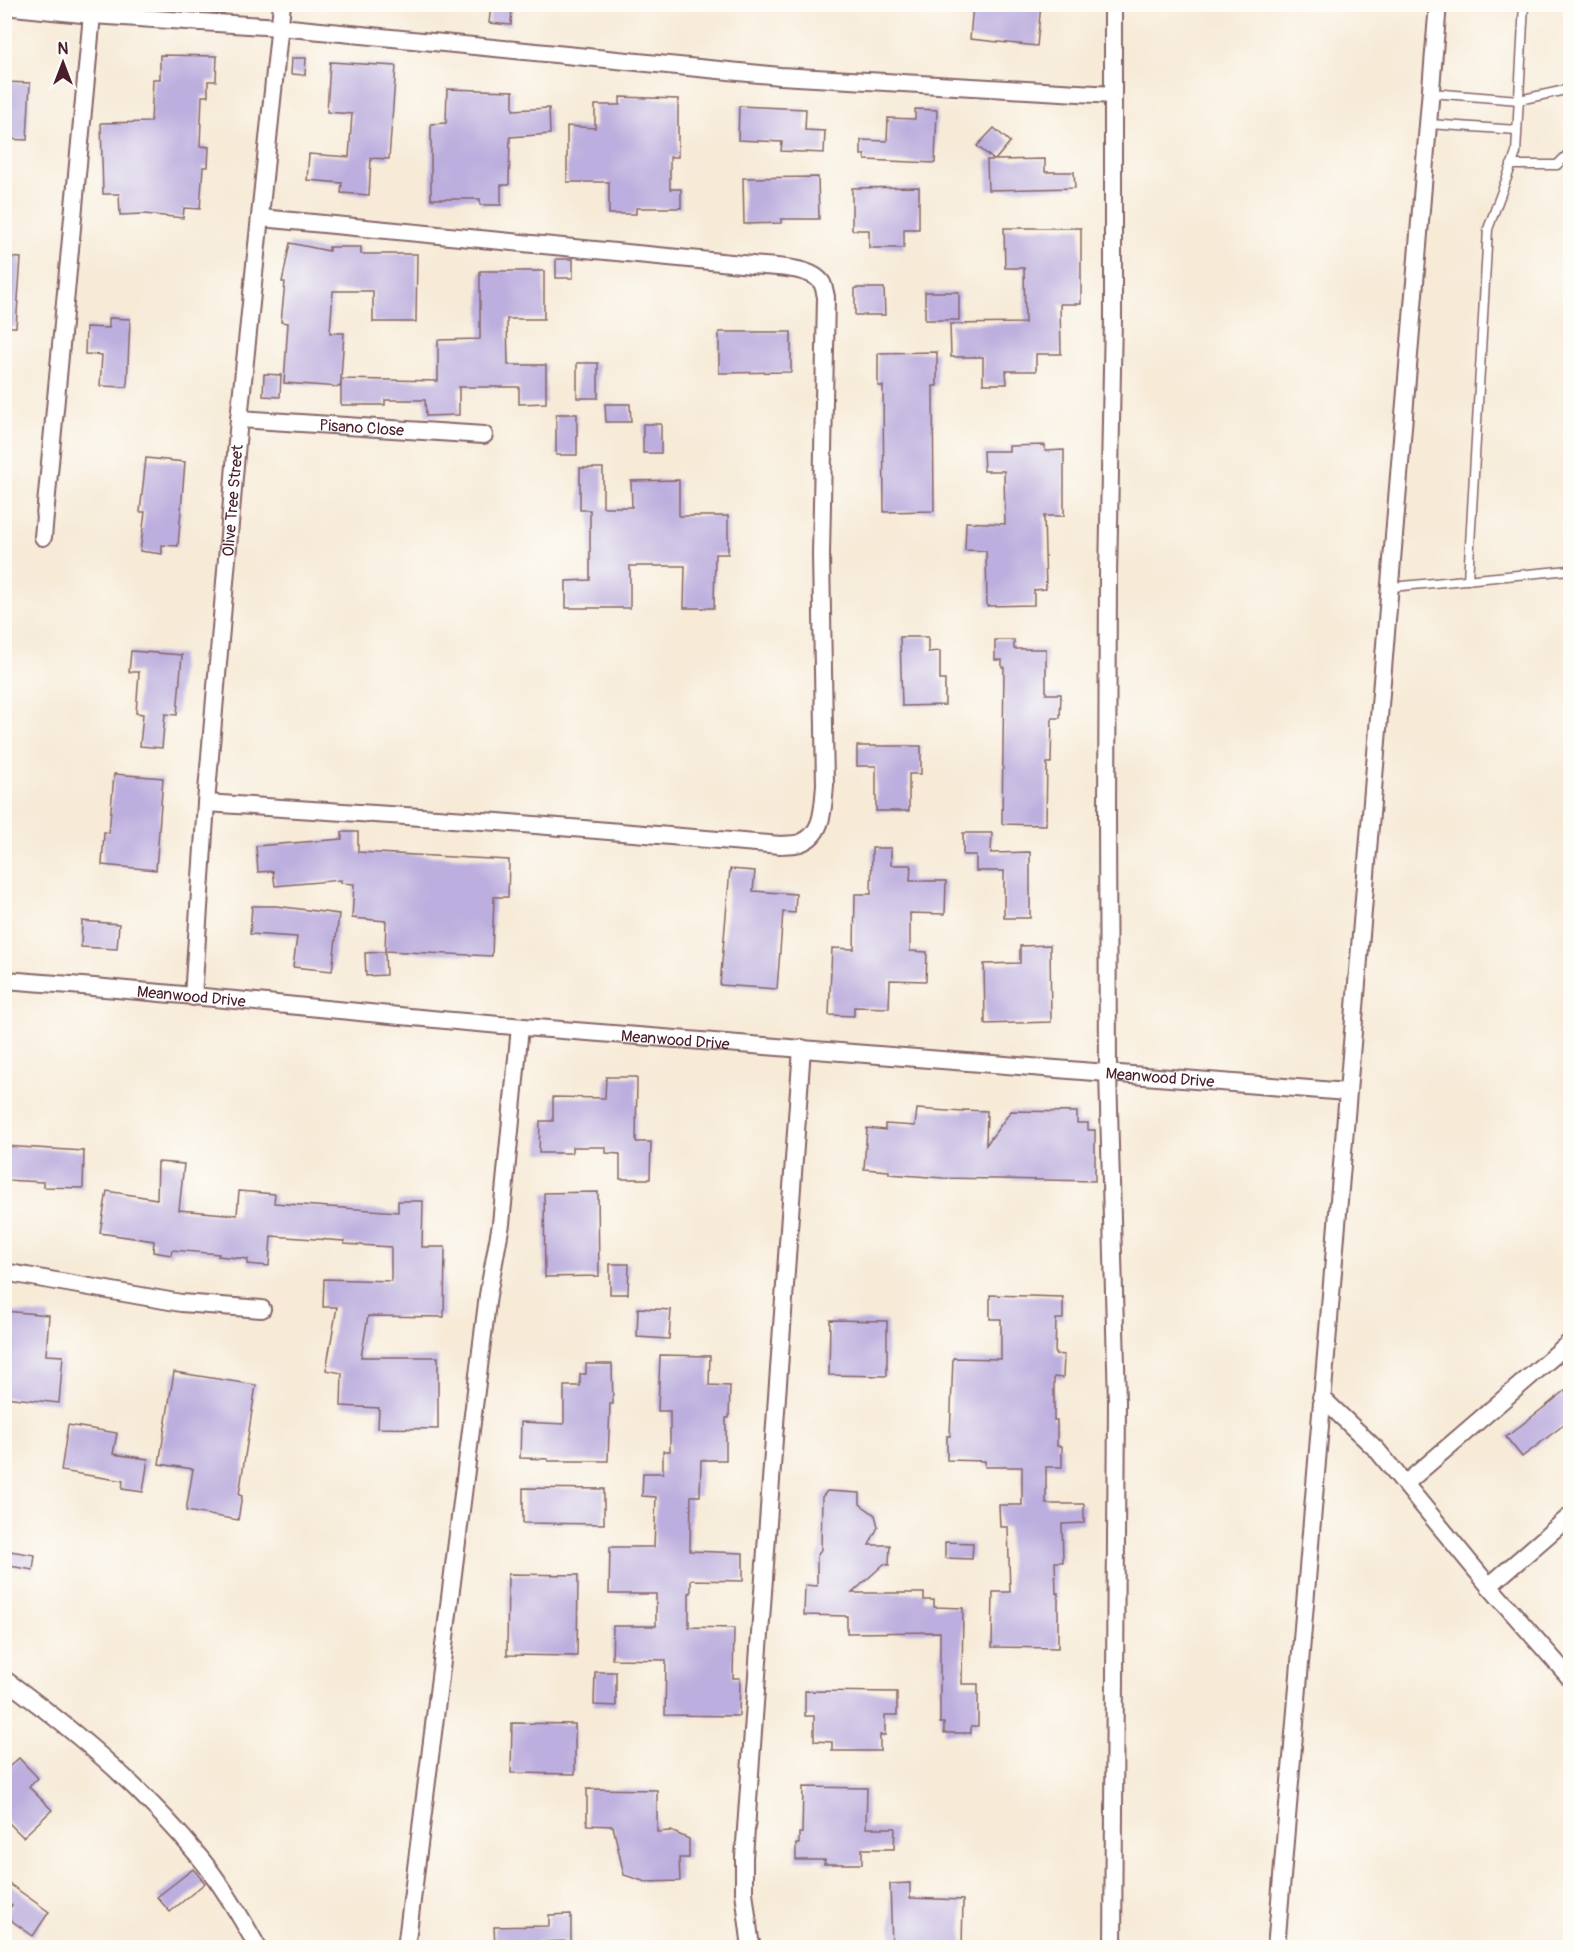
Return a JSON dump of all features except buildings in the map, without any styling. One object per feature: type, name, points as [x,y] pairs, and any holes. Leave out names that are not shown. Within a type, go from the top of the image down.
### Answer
[{"type":"street","name":"Olive Tree Street","points":[[193,996],[206,803],[239,419],[282,4]]},
{"type":"street","points":[[1113,4],[1113,318],[1108,588],[1108,1072],[1117,1402],[1113,1947]]},
{"type":"street","points":[[1276,1947],[1347,1092],[1392,587],[1438,4]]},
{"type":"street","points":[[4,6],[92,10],[780,76],[1113,95]]},
{"type":"street","points":[[43,537],[92,10]]},
{"type":"street","points":[[206,803],[781,845],[800,843],[815,834],[821,817],[825,785],[821,555],[826,297],[823,284],[816,276],[804,271],[752,265],[261,218]]},
{"type":"street","name":"Pisano Close","points":[[239,419],[484,435]]},
{"type":"street","name":"Meanwood Drive","points":[[4,980],[95,986],[520,1027],[1347,1092]]},
{"type":"street","points":[[406,1947],[487,1307],[501,1224],[520,1027]]},
{"type":"street","points":[[753,1947],[750,1940],[744,1892],[744,1857],[802,1048]]},
{"type":"street","points":[[4,1272],[181,1303],[262,1309]]},
{"type":"street","points":[[1405,1484],[1570,1342]]},
{"type":"street","points":[[1321,1397],[1377,1450],[1489,1586],[1570,1678]]},
{"type":"street","points":[[1489,1586],[1570,1516]]},
{"type":"street","points":[[4,1679],[54,1716],[130,1783],[166,1819],[202,1860],[239,1914],[258,1947]]},
{"type":"lane","points":[[1468,580],[1488,229],[1516,153],[1524,4]]},
{"type":"lane","points":[[1431,93],[1519,100],[1570,89],[1570,78]]},
{"type":"lane","points":[[1429,124],[1517,130]]},
{"type":"lane","points":[[1511,165],[1557,165],[1570,152]]},
{"type":"lane","points":[[1392,587],[1570,570]]}]
